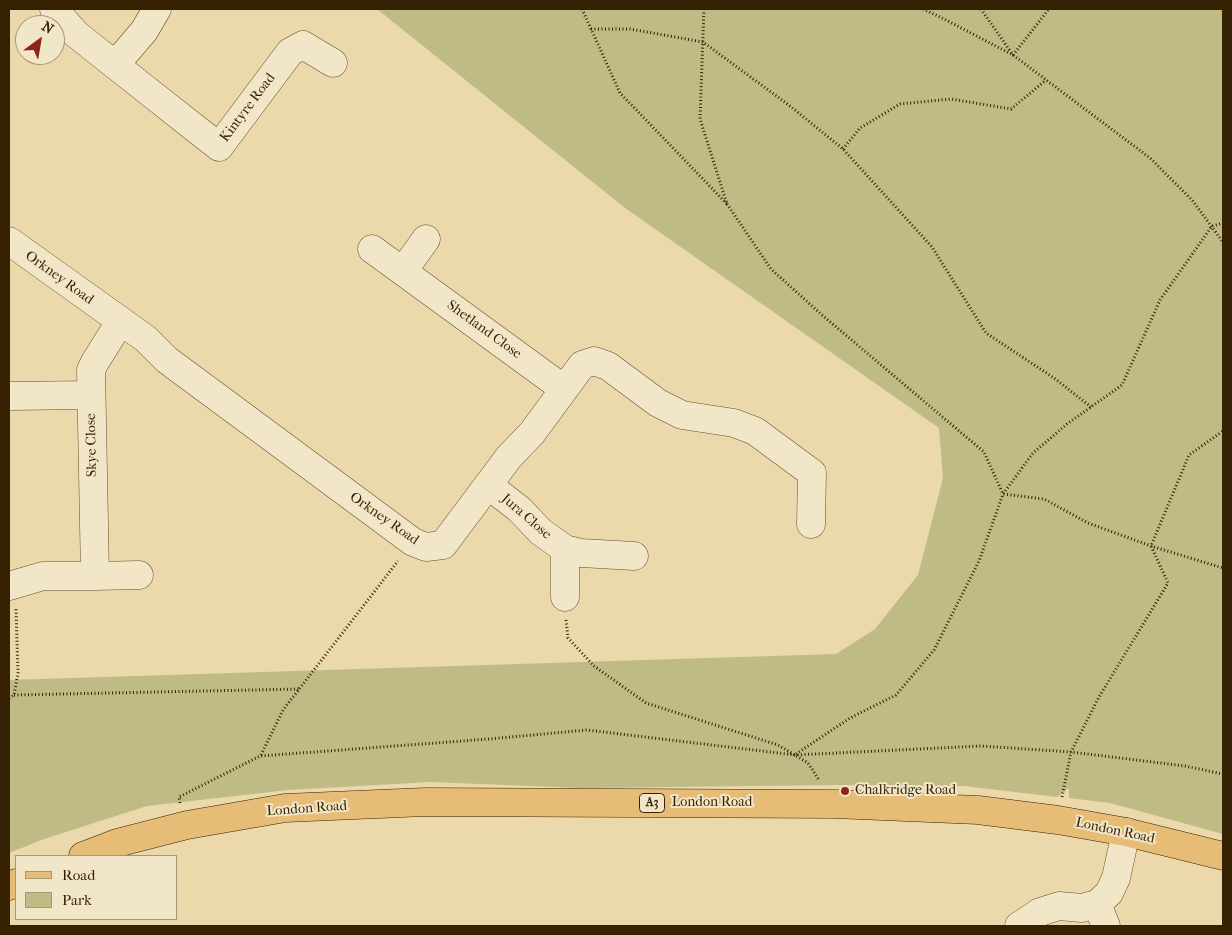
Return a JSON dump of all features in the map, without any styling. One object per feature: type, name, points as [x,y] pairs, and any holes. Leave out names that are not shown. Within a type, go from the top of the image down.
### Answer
[{"type":"main road","name":"London Road","points":[[85,855],[117,842],[187,825],[285,808],[425,802],[834,804],[978,810],[1058,820],[1126,832],[1223,856]]},
{"type":"street","name":"Kintyre Road","points":[[54,9],[76,34],[114,66],[220,147],[290,52],[303,45],[333,63]]},
{"type":"street","points":[[114,66],[144,31],[157,9]]},
{"type":"street","points":[[403,271],[426,239]]},
{"type":"street","name":"Orkney Road","points":[[9,241],[146,339],[167,360],[413,542],[426,547],[443,545],[509,457],[532,433],[582,365],[594,361],[608,366],[658,403],[682,415],[734,423],[820,466],[811,524]]},
{"type":"street","name":"Shetland Close","points":[[372,249],[564,389]]},
{"type":"street","name":"Skye Close","points":[[95,576],[91,370],[120,322]]},
{"type":"street","points":[[9,396],[91,395]]},
{"type":"street","name":"Jura Close","points":[[488,485],[519,509],[541,532],[564,549],[582,553],[634,556]]},
{"type":"street","name":"Jura Close","points":[[564,549],[565,597]]},
{"type":"street","points":[[12,586],[43,576],[139,575]]},
{"type":"street","points":[[1019,926],[1040,912],[1059,906],[1082,908],[1102,915],[1116,878],[1126,832]]},
{"type":"path","points":[[582,9],[620,93],[727,204],[771,269],[822,315],[984,452],[1003,494]]},
{"type":"path","points":[[704,9],[700,119],[727,204]]},
{"type":"path","points":[[923,9],[1013,55],[1150,158],[1192,200],[1223,242]]},
{"type":"path","points":[[981,9],[1013,55]]},
{"type":"path","points":[[1013,55],[1049,9]]},
{"type":"path","points":[[591,29],[630,29],[703,42],[790,106],[843,149],[932,246],[986,333],[1054,378],[1091,407]]},
{"type":"path","points":[[843,149],[860,128],[900,104],[951,99],[1011,109],[1046,80]]},
{"type":"path","points":[[795,755],[850,718],[896,695],[934,650],[979,561],[1003,494],[1033,453],[1067,424],[1122,385],[1160,300],[1212,226],[1223,223]]},
{"type":"path","points":[[1058,820],[1071,752],[1099,696],[1168,583],[1152,546],[1189,455],[1223,431]]},
{"type":"path","points":[[1003,494],[1044,499],[1088,523],[1152,546],[1223,568]]},
{"type":"path","points":[[260,756],[283,710],[413,542]]},
{"type":"path","points":[[12,586],[18,673],[14,694]]},
{"type":"path","points":[[565,597],[568,638],[594,666],[646,702],[778,745],[808,763],[834,804]]},
{"type":"path","points":[[9,698],[14,694],[300,689]]},
{"type":"path","points":[[178,797],[260,756],[586,730],[795,755],[981,746],[1071,752],[1185,766],[1223,774]]},
{"type":"green space","points":[[377,9],[1223,9],[1223,834],[1110,803],[1069,798],[1069,788],[1057,797],[964,786],[837,785],[579,788],[430,782],[288,790],[147,806],[44,839],[9,853],[9,680],[836,654],[875,629],[918,575],[943,478],[939,428],[625,208]]},
{"type":"place","name":"Chalkridge Road","points":[[845,791]]}]
